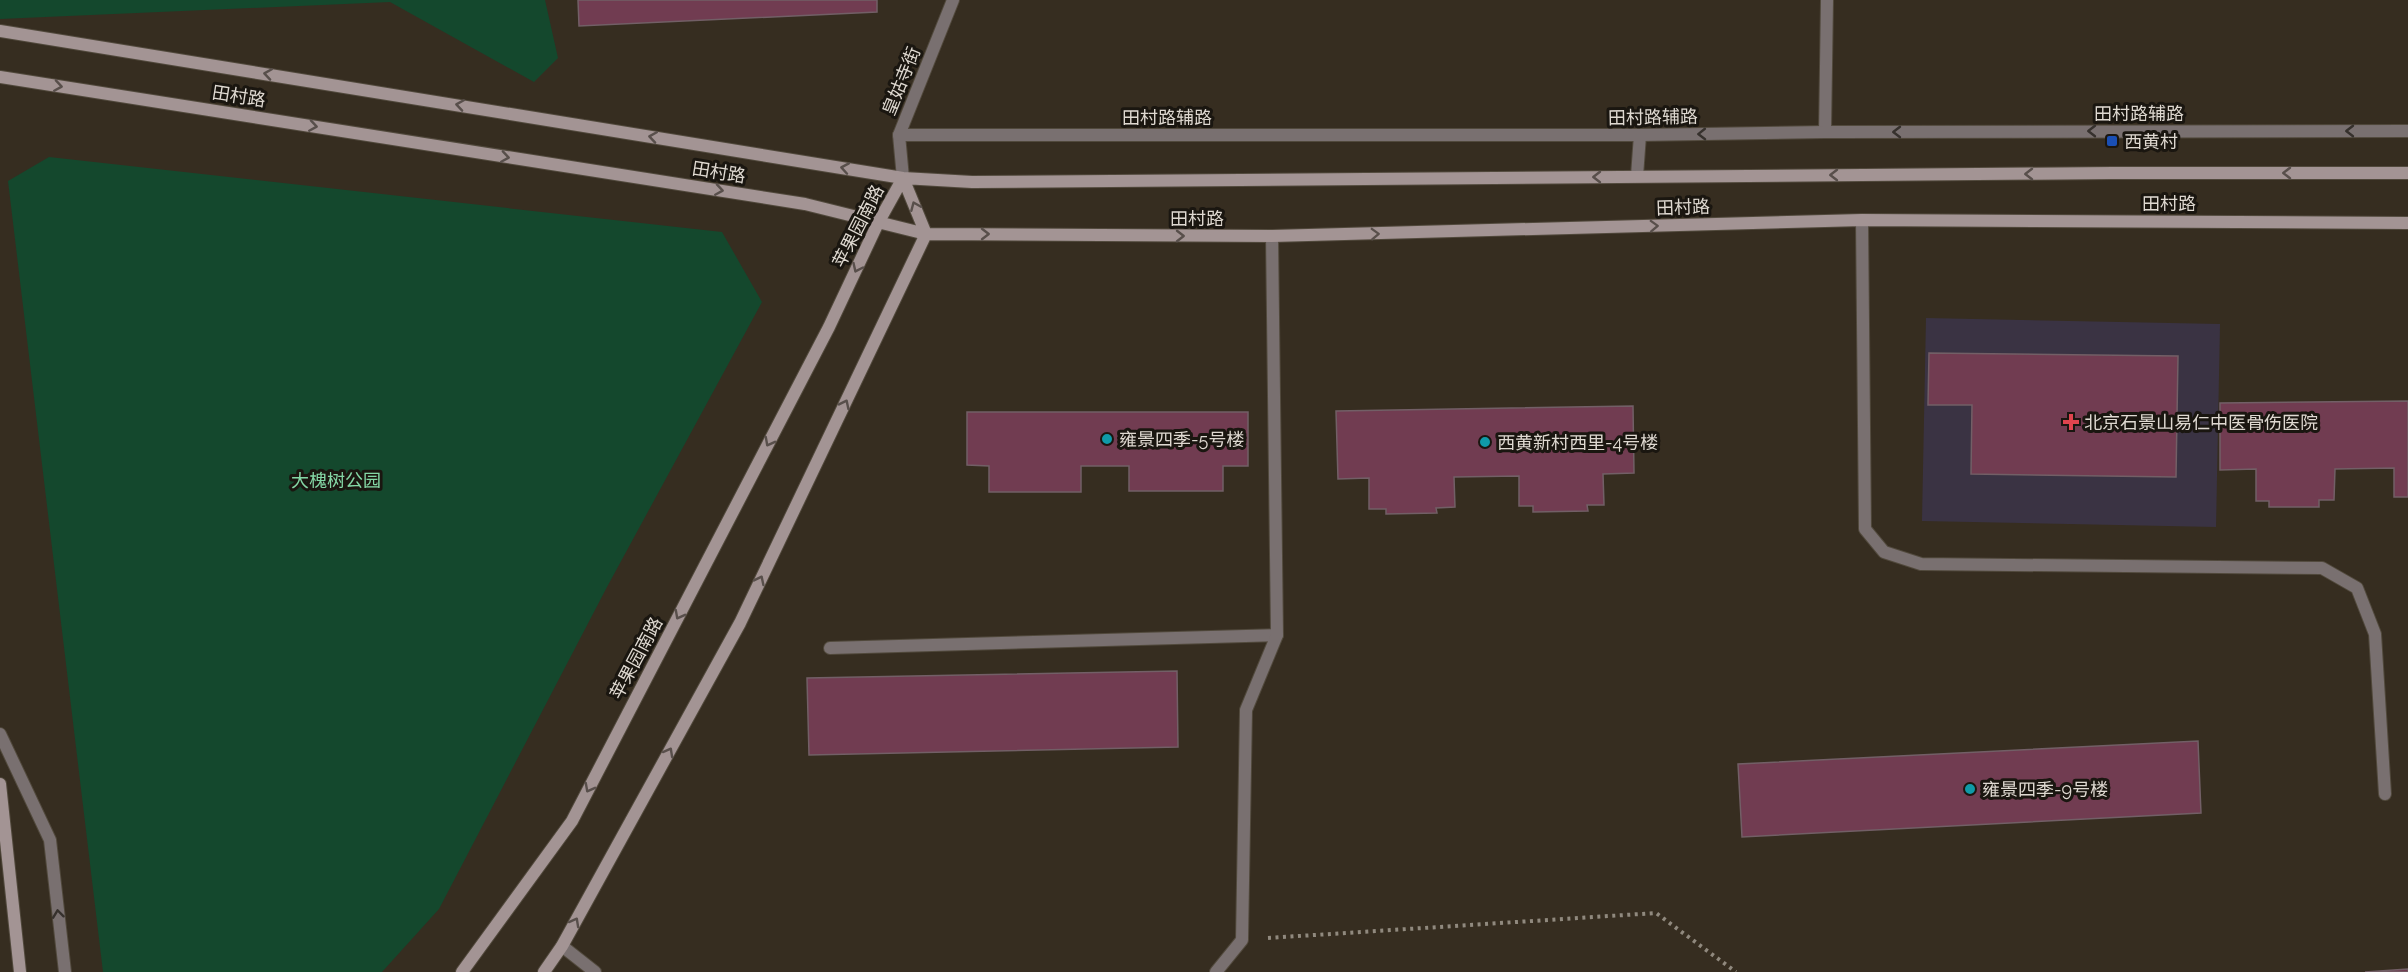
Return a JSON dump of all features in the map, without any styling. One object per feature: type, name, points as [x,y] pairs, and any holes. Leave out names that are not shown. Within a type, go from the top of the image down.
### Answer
[{"type":"main road","name":"田村路","points":[[0,31],[903,178],[972,182],[1637,176],[2408,173]]},
{"type":"main road","name":"田村路","points":[[0,77],[804,204],[926,234],[1272,236],[1862,220],[2408,223]]},
{"type":"main road","name":"苹果园南路","points":[[462,972],[572,821],[829,327],[878,223],[903,178]]},
{"type":"main road","name":"苹果园南路","points":[[903,178],[926,234]]},
{"type":"main road","points":[[544,972],[562,946],[740,623],[926,234]]},
{"type":"main road","points":[[0,784],[20,972]]},
{"type":"street","name":"皇姑寺街","points":[[903,178],[899,135],[953,0]]},
{"type":"street","points":[[1825,132],[1827,0]]},
{"type":"street","name":"田村路辅路","points":[[899,135],[1640,135],[1825,132],[2408,131]]},
{"type":"street","points":[[1637,176],[1640,135]]},
{"type":"street","points":[[1862,220],[1865,529],[1884,552],[1922,564],[2322,568],[2357,588],[2375,634],[2385,794]]},
{"type":"street","points":[[1216,972],[1242,940],[1246,710],[1277,635],[1272,236]]},
{"type":"street","points":[[830,648],[1277,635]]},
{"type":"street","points":[[0,734],[50,840],[65,972]]},
{"type":"street","points":[[562,946],[595,972]]},
{"type":"path","points":[[1242,940],[1656,913],[1736,972]]},
{"type":"shaded area","name":"北京石景山易仁中医骨伤医院","points":[[1926,318],[2220,324],[2216,527],[1922,521]]},
{"type":"green space","points":[[0,0],[545,0],[558,58],[534,82],[390,2],[0,19]]},
{"type":"green space","name":"大槐树公园","points":[[49,157],[722,232],[762,302],[607,587],[439,909],[382,972],[103,972],[8,181]]},
{"type":"building","points":[[578,0],[877,0],[877,12],[579,26]]},
{"type":"building","points":[[1929,353],[2178,356],[2176,477],[1971,474],[1972,405],[1928,405]]},
{"type":"building","points":[[2408,401],[2408,497],[2394,497],[2394,468],[2335,469],[2334,500],[2319,500],[2319,507],[2269,507],[2269,501],[2256,501],[2256,469],[2220,470],[2220,403]]},
{"type":"building","name":"西黄新村西里-4号楼","points":[[1633,406],[1634,473],[1603,474],[1604,505],[1587,505],[1588,511],[1533,512],[1533,506],[1519,506],[1519,476],[1454,477],[1455,507],[1436,508],[1437,513],[1386,514],[1386,509],[1369,509],[1369,478],[1338,479],[1336,411]]},
{"type":"building","name":"雍景四季-5号楼","points":[[967,412],[1248,412],[1248,466],[1223,466],[1223,491],[1129,491],[1129,466],[1081,466],[1081,492],[989,492],[989,466],[967,465]]},
{"type":"building","points":[[1177,671],[1178,747],[809,755],[807,678]]},
{"type":"building","name":"雍景四季-9号楼","points":[[2198,741],[2201,813],[1742,837],[1738,764]]},
{"type":"building","points":[[2408,969],[2408,972],[2365,972]]},
{"type":"place","name":"西黄村","points":[[2112,141]]},
{"type":"place","name":"北京石景山易仁中医骨伤医院","points":[[2071,422]]},
{"type":"place","name":"雍景四季-5号楼","points":[[1107,439]]},
{"type":"place","name":"西黄新村西里-4号楼","points":[[1485,442]]},
{"type":"place","name":"雍景四季-9号楼","points":[[1970,789]]}]
